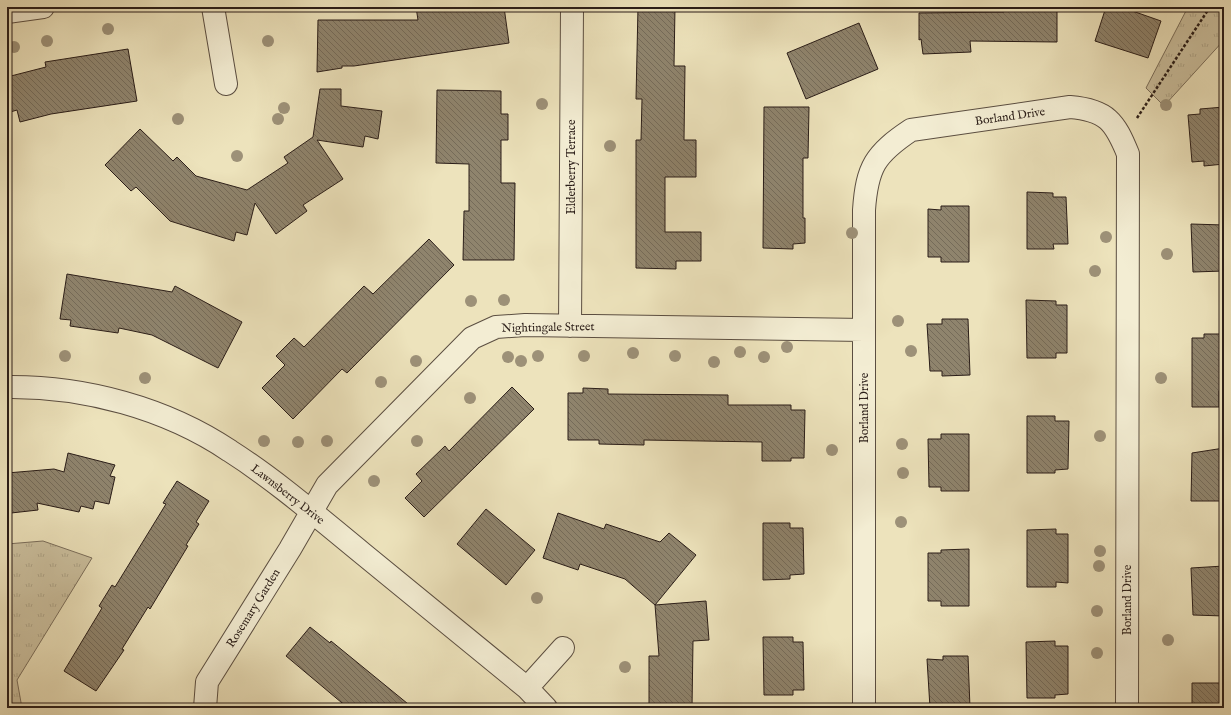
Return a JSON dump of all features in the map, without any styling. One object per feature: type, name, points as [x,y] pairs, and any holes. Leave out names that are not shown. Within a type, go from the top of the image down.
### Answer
[{"type":"street","points":[[7,12],[43,7]]},
{"type":"street","points":[[212,7],[226,84]]},
{"type":"street","name":"Elderberry Terrace","points":[[570,326],[572,7]]},
{"type":"street","name":"Borland Drive","points":[[864,708],[864,210],[866,187],[874,163],[889,145],[911,130],[1070,107],[1088,108],[1106,117],[1119,131],[1128,154],[1127,708]]},
{"type":"street","name":"Nightingale Street","points":[[311,511],[327,485],[472,338],[496,327],[525,325],[864,330]]},
{"type":"street","name":"Lawnsberry Drive","points":[[7,387],[32,386],[107,398],[143,409],[181,424],[229,450],[311,511],[528,688],[546,708]]},
{"type":"street","name":"Rosemary Garden","points":[[205,708],[207,682],[290,549],[311,511]]},
{"type":"street","points":[[528,688],[563,648]]},
{"type":"path","points":[[1119,131],[1140,116],[1210,7]]},
{"type":"green space","points":[[1188,7],[1224,7],[1224,40],[1164,106],[1146,88]]},
{"type":"green space","points":[[43,541],[92,558],[17,680],[22,708],[7,708],[7,544]]},
{"type":"building","points":[[416,7],[504,7],[509,43],[354,66],[342,66],[342,68],[317,72],[318,20],[418,20]]},
{"type":"building","points":[[638,7],[675,7],[674,66],[685,66],[684,140],[696,140],[696,177],[665,177],[665,232],[701,232],[701,261],[676,261],[676,269],[636,268],[636,140],[641,140],[642,99],[636,99]]},
{"type":"building","points":[[1004,7],[1057,7],[1057,42],[970,41],[971,52],[923,54],[921,39],[919,40],[919,13],[1004,12]]},
{"type":"building","points":[[1106,7],[1121,7],[1161,21],[1148,58],[1095,41]]},
{"type":"building","points":[[859,23],[878,69],[806,99],[787,53]]},
{"type":"building","points":[[128,49],[137,101],[51,114],[20,122],[17,110],[7,113],[7,77],[46,67],[45,62]]},
{"type":"building","points":[[320,89],[341,89],[341,106],[382,111],[378,139],[365,136],[363,147],[317,140],[343,179],[303,205],[307,211],[276,234],[255,203],[247,235],[236,232],[234,241],[170,221],[136,187],[131,191],[105,165],[140,129],[173,161],[177,157],[196,176],[247,190],[288,163],[284,157],[313,137]]},
{"type":"building","points":[[437,90],[501,91],[501,114],[508,114],[508,140],[501,140],[501,183],[515,183],[514,260],[463,260],[464,211],[469,211],[469,164],[436,163]]},
{"type":"building","points":[[764,107],[809,107],[808,158],[803,158],[803,218],[805,218],[805,243],[793,244],[793,249],[763,248]]},
{"type":"building","points":[[1224,107],[1224,164],[1204,166],[1204,161],[1192,162],[1188,115],[1200,114],[1200,109]]},
{"type":"building","points":[[1027,192],[1053,193],[1053,197],[1066,197],[1068,244],[1053,244],[1054,249],[1027,249]]},
{"type":"building","points":[[941,206],[969,206],[969,262],[941,262],[941,257],[928,257],[928,209],[941,210]]},
{"type":"building","points":[[1191,224],[1224,225],[1224,271],[1193,272]]},
{"type":"building","points":[[429,239],[454,265],[347,373],[342,369],[293,419],[262,388],[285,365],[276,356],[294,338],[304,347],[364,286],[373,294]]},
{"type":"building","points":[[67,274],[172,292],[175,286],[242,322],[218,368],[152,335],[119,328],[118,333],[70,326],[71,320],[60,319]]},
{"type":"building","points":[[1026,300],[1056,301],[1056,305],[1067,305],[1067,353],[1056,353],[1056,358],[1027,358]]},
{"type":"building","points":[[942,319],[968,319],[970,375],[942,376],[942,371],[930,371],[927,324],[942,324]]},
{"type":"building","points":[[1204,334],[1224,334],[1224,391],[1219,391],[1219,407],[1192,407],[1192,338],[1204,338]]},
{"type":"building","points":[[512,387],[534,409],[424,517],[405,498],[422,481],[416,474],[445,446],[449,451]]},
{"type":"building","points":[[583,388],[608,389],[608,394],[728,395],[728,405],[791,405],[791,410],[805,410],[804,458],[791,458],[791,461],[762,461],[762,442],[644,440],[644,445],[599,444],[599,440],[568,440],[568,393],[583,393]]},
{"type":"building","points":[[1027,416],[1055,416],[1055,421],[1069,421],[1068,469],[1055,470],[1055,473],[1027,473]]},
{"type":"building","points":[[941,434],[969,434],[969,491],[941,491],[941,487],[929,487],[928,439],[941,439]]},
{"type":"building","points":[[1224,448],[1224,501],[1191,501],[1192,453]]},
{"type":"building","points":[[68,453],[115,465],[110,476],[115,477],[109,504],[95,501],[93,509],[81,506],[79,512],[37,503],[38,510],[11,513],[10,506],[7,507],[7,473],[54,469],[64,472]]},
{"type":"building","points":[[177,481],[209,501],[196,522],[199,524],[186,545],[188,546],[150,609],[148,607],[122,649],[124,650],[96,691],[64,671],[102,608],[99,606],[112,585],[115,587],[166,504],[163,503]]},
{"type":"building","points":[[486,509],[535,550],[506,585],[457,544]]},
{"type":"building","points":[[558,513],[604,529],[606,524],[660,542],[669,533],[696,555],[655,605],[625,579],[580,564],[578,570],[543,558]]},
{"type":"building","points":[[763,523],[790,523],[790,528],[803,528],[804,574],[790,575],[790,579],[763,580]]},
{"type":"building","points":[[1056,529],[1056,534],[1068,534],[1068,583],[1056,582],[1056,587],[1027,587],[1027,530]]},
{"type":"building","points":[[969,549],[969,606],[941,606],[941,601],[928,601],[928,553],[941,553],[941,550]]},
{"type":"building","points":[[1224,566],[1224,616],[1193,615],[1191,568]]},
{"type":"building","points":[[706,601],[709,640],[693,641],[692,708],[649,708],[649,656],[659,656],[655,605]]},
{"type":"building","points":[[310,627],[330,643],[331,641],[413,708],[348,708],[286,656]]},
{"type":"building","points":[[763,637],[793,637],[793,642],[803,642],[804,690],[793,690],[793,695],[764,695]]},
{"type":"building","points":[[1055,641],[1055,646],[1068,646],[1068,694],[1055,695],[1055,698],[1027,698],[1026,642]]},
{"type":"building","points":[[943,656],[968,656],[970,708],[930,708],[927,659],[943,660]]},
{"type":"building","points":[[1192,683],[1224,683],[1224,708],[1192,708]]}]
